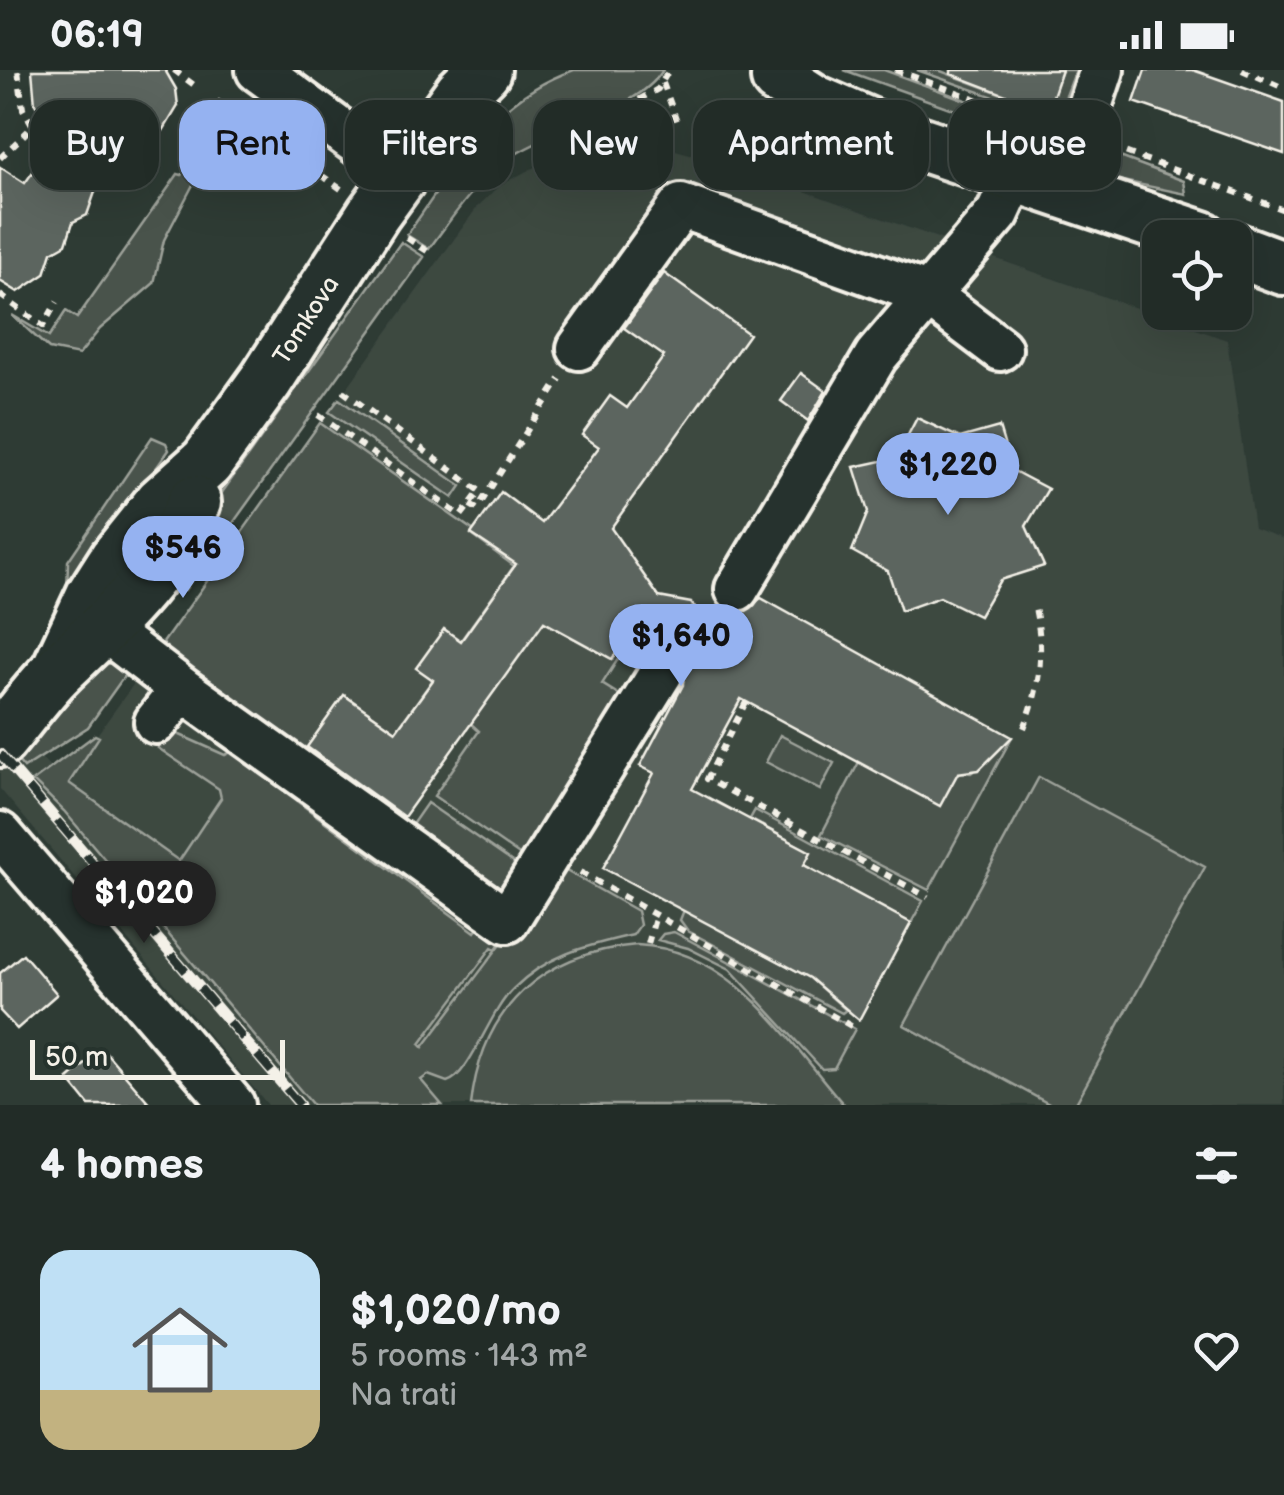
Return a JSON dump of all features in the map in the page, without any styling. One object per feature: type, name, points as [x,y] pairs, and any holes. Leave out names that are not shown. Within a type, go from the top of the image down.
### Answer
[{"type":"main road","name":"Tomkova","points":[[458,100],[479,72]]},
{"type":"main road","points":[[767,74],[847,91],[949,121]]},
{"type":"main road","name":"Tomkova","points":[[58,670],[93,595],[116,559],[168,496],[207,462],[267,380],[391,190]]},
{"type":"main road","points":[[1107,190],[1167,220]]},
{"type":"main road","points":[[1252,256],[1284,268]]},
{"type":"main road","name":"Tomkova","points":[[0,740],[58,670],[105,630],[173,541],[207,462]]},
{"type":"street","points":[[258,70],[345,133]]},
{"type":"street","points":[[1092,100],[1102,70]]},
{"type":"street","points":[[737,589],[876,356],[998,212],[1031,190]]},
{"type":"street","points":[[579,348],[681,206],[927,294],[1000,350]]},
{"type":"street","points":[[105,630],[169,706],[507,921],[661,673]]},
{"type":"street","points":[[0,834],[233,1105]]},
{"type":"path","points":[[0,157],[33,126],[22,109],[18,70]]},
{"type":"path","points":[[174,70],[194,85]]},
{"type":"path","points":[[643,100],[663,82],[669,70]]},
{"type":"path","points":[[895,70],[949,101]]},
{"type":"path","points":[[1242,70],[1281,85],[1282,70]]},
{"type":"path","points":[[663,82],[678,124]]},
{"type":"path","points":[[325,177],[355,198]]},
{"type":"path","points":[[1121,179],[1284,210]]},
{"type":"path","points":[[406,238],[430,254]]},
{"type":"path","points":[[0,296],[43,326],[57,302]]},
{"type":"path","points":[[470,504],[478,509],[579,348]]},
{"type":"path","points":[[318,415],[461,516],[480,491],[337,387]]},
{"type":"path","points":[[1024,728],[1035,701],[1042,659],[1034,604]]},
{"type":"path","points":[[746,702],[707,778],[928,897]]},
{"type":"path","points":[[549,854],[858,1030]]},
{"type":"path","points":[[648,944],[656,916]]},
{"type":"shaded area","points":[[574,70],[663,70],[630,100],[533,100],[533,145],[513,156],[513,104],[545,82]]},
{"type":"shaded area","points":[[844,70],[884,70],[965,100],[949,100],[949,108]]},
{"type":"shaded area","points":[[917,70],[938,70],[1018,100],[1003,100]]},
{"type":"shaded area","points":[[1062,70],[1076,70],[1064,100],[1051,100]]},
{"type":"shaded area","points":[[673,149],[693,155],[693,190],[801,190],[1142,310],[1142,330],[1199,330],[1227,340],[1254,528],[1284,539],[1284,1105],[268,1105],[0,789],[0,712],[63,782],[478,206],[495,190],[513,190],[513,178],[533,168],[533,190],[673,190]]},
{"type":"shaded area","points":[[1121,157],[1184,181],[1186,194],[1121,181]]},
{"type":"shaded area","points":[[178,174],[179,190],[190,190],[164,240],[154,283],[100,329],[79,355],[49,349],[12,315],[49,337],[66,311],[77,318]]},
{"type":"shaded area","points":[[439,190],[475,190],[429,249],[407,235]]},
{"type":"shaded area","points":[[401,242],[424,257],[185,590],[161,578]]},
{"type":"shaded area","points":[[339,399],[461,486],[453,498],[329,412]]},
{"type":"shaded area","points":[[320,423],[474,531],[472,535],[514,566],[396,731],[344,695],[306,750],[411,826],[427,803],[521,868],[504,889],[489,889],[160,647]]},
{"type":"shaded area","points":[[152,437],[166,443],[169,450],[67,594],[68,561]]},
{"type":"shaded area","points":[[544,622],[612,659],[618,650],[622,653],[602,684],[629,701],[528,861],[434,796],[479,731],[469,722]]},
{"type":"shaded area","points":[[116,663],[130,668],[88,727],[24,768],[13,755],[99,664]]},
{"type":"shaded area","points":[[171,731],[225,755],[239,748],[306,788],[298,802],[475,932],[479,927],[507,933],[496,949],[492,947],[420,1044],[423,1047],[559,867],[637,911],[640,925],[633,935],[554,959],[526,977],[504,999],[472,1056],[455,1077],[447,1082],[428,1075],[421,1080],[442,1105],[313,1105],[64,811],[33,781],[95,735],[99,737],[69,783],[179,861],[221,798],[219,789],[158,748]]},
{"type":"shaded area","points":[[780,735],[834,763],[820,790],[766,762]]},
{"type":"shaded area","points":[[1012,737],[929,890],[821,835],[859,762],[971,773]]},
{"type":"shaded area","points":[[1039,777],[1205,867],[1075,1105],[1051,1105],[904,1025]]},
{"type":"shaded area","points":[[755,810],[923,901],[911,923],[804,865],[810,852],[750,819]]},
{"type":"shaded area","points":[[684,910],[810,978],[846,1010],[842,1013],[688,931],[680,920]]},
{"type":"shaded area","points":[[674,932],[855,1029],[834,1068],[822,1069],[730,969],[688,948],[658,940],[663,934]]},
{"type":"shaded area","points":[[637,945],[671,950],[702,962],[730,980],[779,1026],[844,1105],[471,1105],[488,1040],[522,992],[572,960]]},
{"type":"building","points":[[32,70],[165,70],[176,89],[178,106],[159,132],[159,100],[35,100]]},
{"type":"building","points":[[951,70],[1062,70],[1052,100],[1019,100],[951,74]]},
{"type":"building","points":[[1145,70],[1193,70],[1284,102],[1284,154],[1134,102]]},
{"type":"building","points":[[0,167],[25,183],[30,176],[30,190],[99,190],[87,215],[73,222],[66,244],[52,252],[45,274],[18,292],[0,281]]},
{"type":"building","points":[[664,273],[749,334],[611,528],[659,597],[691,603],[722,640],[742,613],[761,598],[1012,737],[979,770],[958,773],[940,806],[741,699],[692,789],[811,852],[804,865],[911,923],[859,1020],[810,978],[603,868],[654,773],[640,766],[683,685],[683,662],[673,651],[650,651],[639,661],[618,650],[612,659],[544,622],[404,817],[307,747],[344,695],[396,731],[433,680],[416,668],[444,629],[461,641],[516,564],[471,534],[501,492],[542,523],[599,447],[582,435],[610,396],[627,408],[664,356],[624,328]]},
{"type":"building","points":[[801,373],[826,391],[808,421],[781,401]]},
{"type":"building","points":[[917,418],[960,438],[999,427],[1012,470],[1048,489],[1026,526],[1044,566],[1000,580],[979,616],[940,597],[901,611],[888,571],[852,551],[868,512],[854,467],[896,458]]},
{"type":"building","points":[[23,954],[57,994],[17,1029],[0,1011],[0,973]]},
{"type":"building","points":[[103,1049],[151,1105],[89,1105],[68,1079]]},
{"type":"railway","points":[[0,754],[300,1105]]}]
